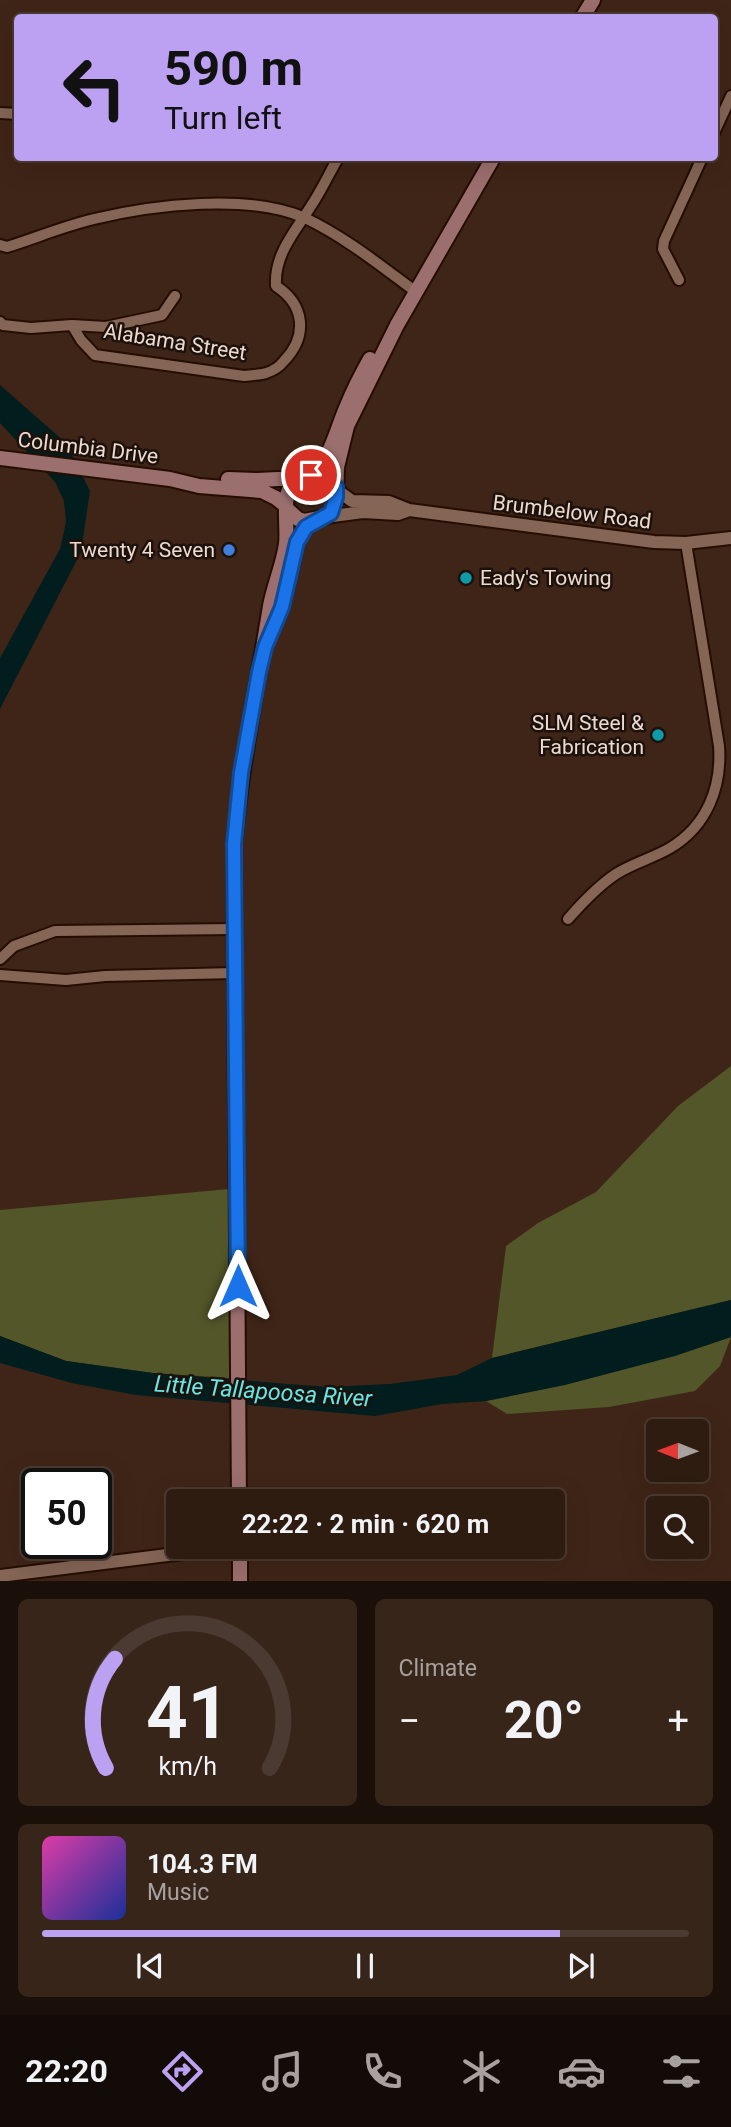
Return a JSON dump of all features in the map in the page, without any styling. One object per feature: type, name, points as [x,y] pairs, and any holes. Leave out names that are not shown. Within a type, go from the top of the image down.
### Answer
[{"type":"main road","points":[[265,647],[282,607],[301,533],[333,510],[337,467],[347,426],[397,325],[492,161]]},
{"type":"main road","points":[[239,1489],[234,844],[240,780],[271,603],[285,545],[288,492],[321,466],[366,366],[377,347],[397,325]]},
{"type":"main road","name":"Columbia Drive","points":[[4,458],[170,479],[199,486],[262,491],[287,507]]},
{"type":"main road","points":[[305,476],[324,476],[337,488]]},
{"type":"main road","name":"Columbia Drive","points":[[170,479],[200,477],[257,480],[305,476]]},
{"type":"main road","points":[[287,507],[298,519],[320,519]]},
{"type":"main road","points":[[240,1559],[240,1581]]},
{"type":"street","points":[[718,124],[731,96]]},
{"type":"street","name":"Alabama Street","points":[[72,325],[94,355],[244,376],[268,373],[289,356],[297,344],[301,328],[300,314],[293,301],[276,286],[275,271],[284,248],[336,161]]},
{"type":"street","points":[[679,280],[663,249],[664,241],[701,161]]},
{"type":"street","points":[[0,246],[7,247],[93,219],[233,202],[273,207],[303,218],[332,233],[416,292]]},
{"type":"street","points":[[0,322],[3,325],[31,328],[72,325],[106,327],[162,316],[175,296]]},
{"type":"street","name":"Brumbelow Road","points":[[337,488],[352,500],[389,502],[409,510],[612,537],[686,543],[731,538]]},
{"type":"street","name":"Brumbelow Road","points":[[320,519],[363,512],[398,513],[409,510]]},
{"type":"street","points":[[568,919],[584,901],[616,874],[670,849],[682,840],[703,818],[716,788],[719,746],[686,543]]},
{"type":"street","points":[[0,959],[14,946],[55,931],[234,929]]},
{"type":"street","points":[[0,975],[65,980],[105,976],[235,973]]},
{"type":"street","points":[[0,1576],[166,1555]]},
{"type":"green space","points":[[731,1066],[731,1300],[492,1358],[506,1246],[538,1223],[596,1192],[678,1106]]},
{"type":"green space","points":[[229,1189],[229,1378],[153,1373],[66,1361],[0,1336],[0,1210]]},
{"type":"green space","points":[[731,1337],[720,1366],[695,1391],[609,1407],[507,1414],[486,1401],[610,1373]]},
{"type":"water","points":[[0,385],[66,443],[90,491],[81,552],[0,709],[0,658],[60,549],[66,522],[64,501],[55,482],[0,423]]},
{"type":"water","name":"Little Tallapoosa River","points":[[731,1300],[731,1337],[675,1356],[565,1385],[486,1401],[442,1404],[375,1416],[136,1395],[72,1383],[0,1363],[0,1336],[66,1361],[153,1373],[327,1387],[390,1384],[457,1375],[492,1358]]},
{"type":"place","name":"Twenty 4 Seven","points":[[229,550]]},
{"type":"place","name":"Eady's Towing","points":[[466,578]]},
{"type":"place","name":"SLM Steel & Fabrication","points":[[658,735]]},
{"type":"route","points":[[238,1286],[234,844],[245,746],[265,647],[282,607],[301,533],[314,520],[331,513],[336,497],[336,487],[330,481],[319,474],[311,475]]}]
